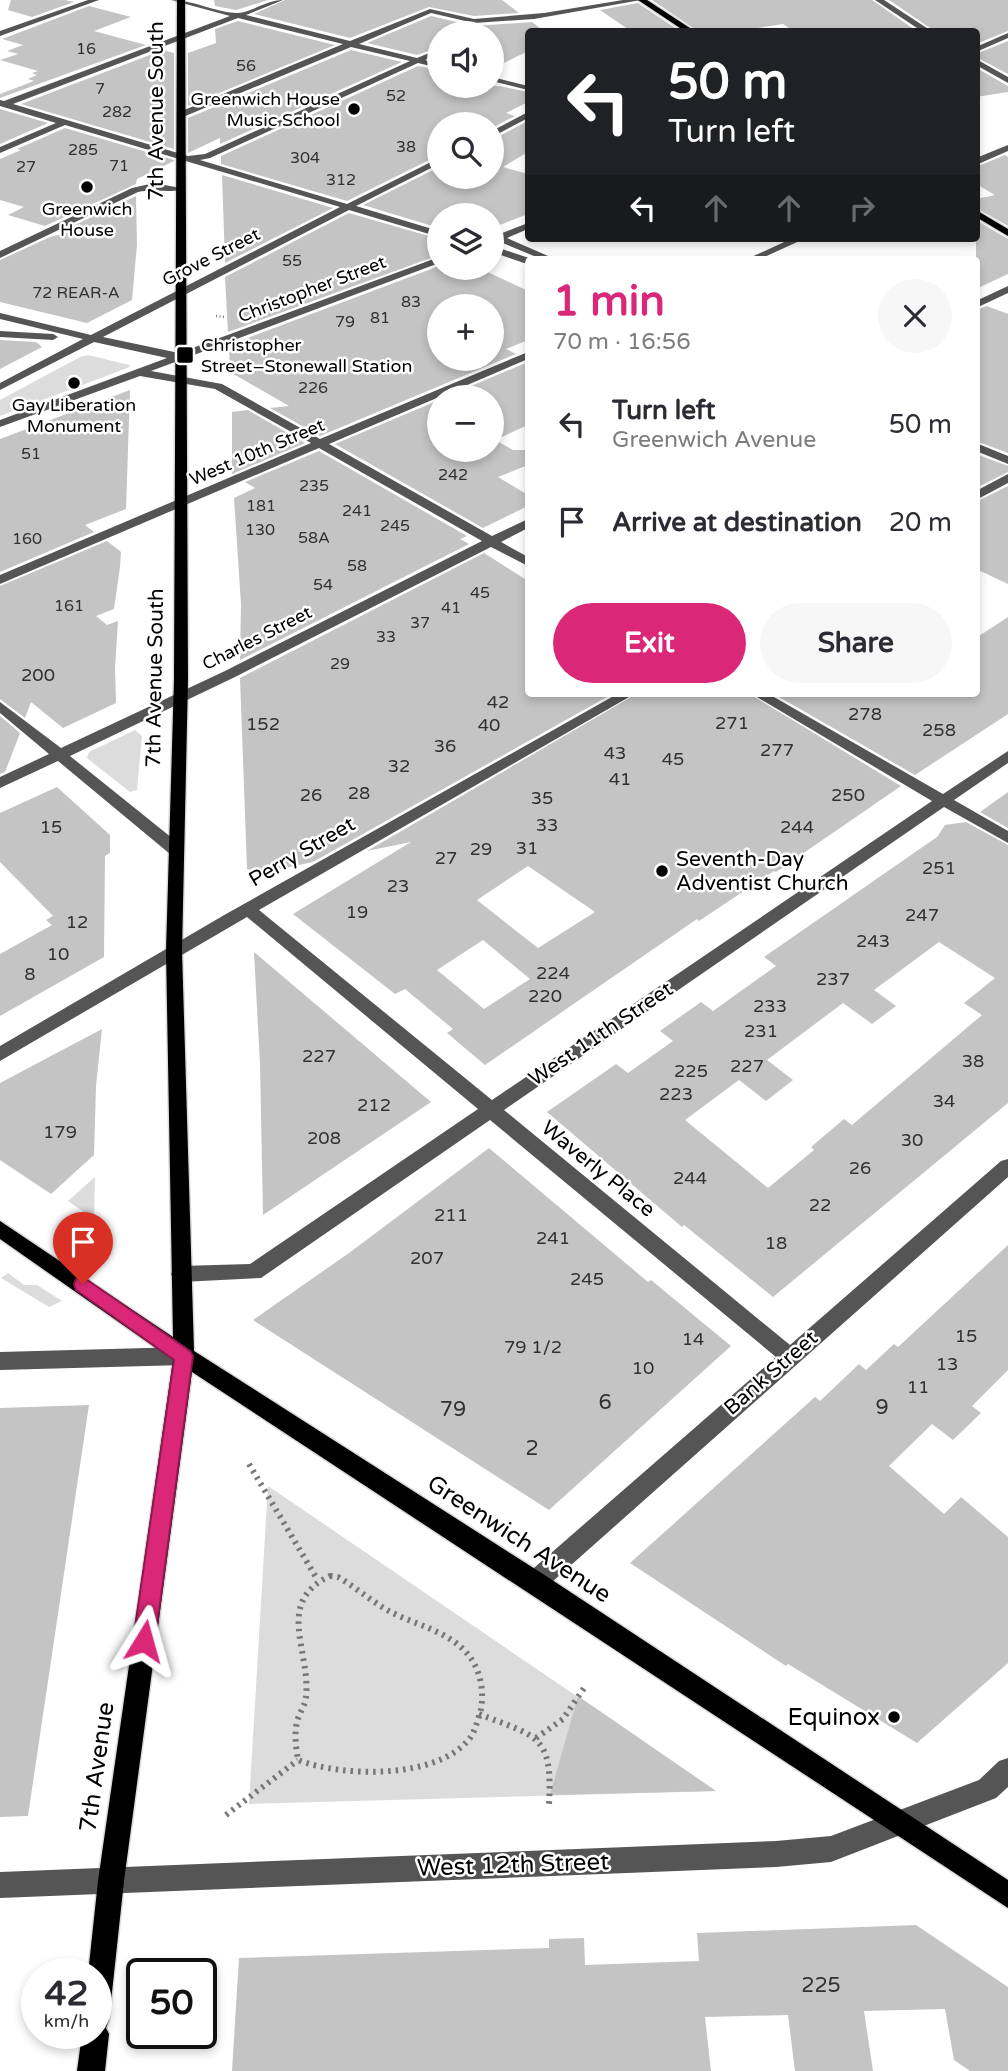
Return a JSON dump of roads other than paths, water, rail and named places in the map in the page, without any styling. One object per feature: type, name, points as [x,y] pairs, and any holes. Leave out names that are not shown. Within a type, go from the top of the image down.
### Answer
[{"type":"main road","name":"7th Avenue South","points":[[179,0],[180,697],[174,951],[184,1356]]},
{"type":"main road","points":[[640,0],[686,28]]},
{"type":"main road","points":[[980,216],[1008,233]]},
{"type":"main road","name":"Greenwich Avenue","points":[[0,1229],[184,1356],[535,1582],[1008,1895]]},
{"type":"main road","name":"7th Avenue","points":[[103,1958],[184,1356]]},
{"type":"main road","points":[[91,2071],[93,2049]]},
{"type":"street","points":[[0,34],[95,0]]},
{"type":"street","points":[[179,0],[427,63]]},
{"type":"street","points":[[3,104],[279,0]]},
{"type":"street","points":[[180,115],[430,11],[474,22],[543,15],[640,0]]},
{"type":"street","points":[[879,0],[923,28]]},
{"type":"street","points":[[504,25],[543,15]]},
{"type":"street","points":[[980,48],[1008,34]]},
{"type":"street","points":[[180,157],[207,156],[427,57]]},
{"type":"street","points":[[980,64],[1008,81]]},
{"type":"street","points":[[504,82],[525,87]]},
{"type":"street","points":[[3,104],[427,230]]},
{"type":"street","points":[[504,128],[525,117]]},
{"type":"street","points":[[0,150],[65,122]]},
{"type":"street","points":[[980,160],[1008,148]]},
{"type":"street","name":"Grove Street","points":[[0,387],[427,166]]},
{"type":"street","points":[[0,255],[135,190],[153,186],[181,189]]},
{"type":"street","points":[[504,235],[525,227]]},
{"type":"street","points":[[504,242],[542,256]]},
{"type":"street","points":[[759,256],[792,242]]},
{"type":"street","points":[[504,253],[525,260]]},
{"type":"street","name":"Christopher Street","points":[[0,424],[427,264]]},
{"type":"street","points":[[980,303],[1008,289]]},
{"type":"street","points":[[0,316],[181,356]]},
{"type":"street","points":[[0,334],[92,338]]},
{"type":"street","name":"West 10th Street","points":[[0,580],[525,356]]},
{"type":"street","points":[[139,372],[218,386],[525,560]]},
{"type":"street","points":[[980,448],[1008,460]]},
{"type":"street","points":[[980,494],[1008,478]]},
{"type":"street","name":"Charles Street","points":[[0,783],[180,697],[525,524]]},
{"type":"street","name":"Perry Street","points":[[0,1054],[174,951],[622,697]]},
{"type":"street","points":[[764,697],[1008,838]]},
{"type":"street","points":[[0,706],[176,850]]},
{"type":"street","name":"West 11th Street","points":[[181,1274],[254,1272],[1008,756]]},
{"type":"street","name":"Waverly Place","points":[[248,909],[789,1356]]},
{"type":"street","name":"Bank Street","points":[[535,1582],[1008,1166]]},
{"type":"street","points":[[0,1361],[184,1356]]},
{"type":"street","name":"West 12th Street","points":[[0,1885],[776,1854],[831,1849],[987,1789],[1008,1770]]},
{"type":"place","name":"Greenwich House Music School","points":[[354,109]]},
{"type":"place","name":"Greenwich House","points":[[87,187]]},
{"type":"place","name":"Christopher Street–Stonewall Station","points":[[185,355]]},
{"type":"place","name":"Gay Liberation Monument","points":[[74,383]]},
{"type":"place","name":"Seventh-Day Adventist Church","points":[[662,871]]},
{"type":"place","name":"Equinox","points":[[894,1717]]}]
